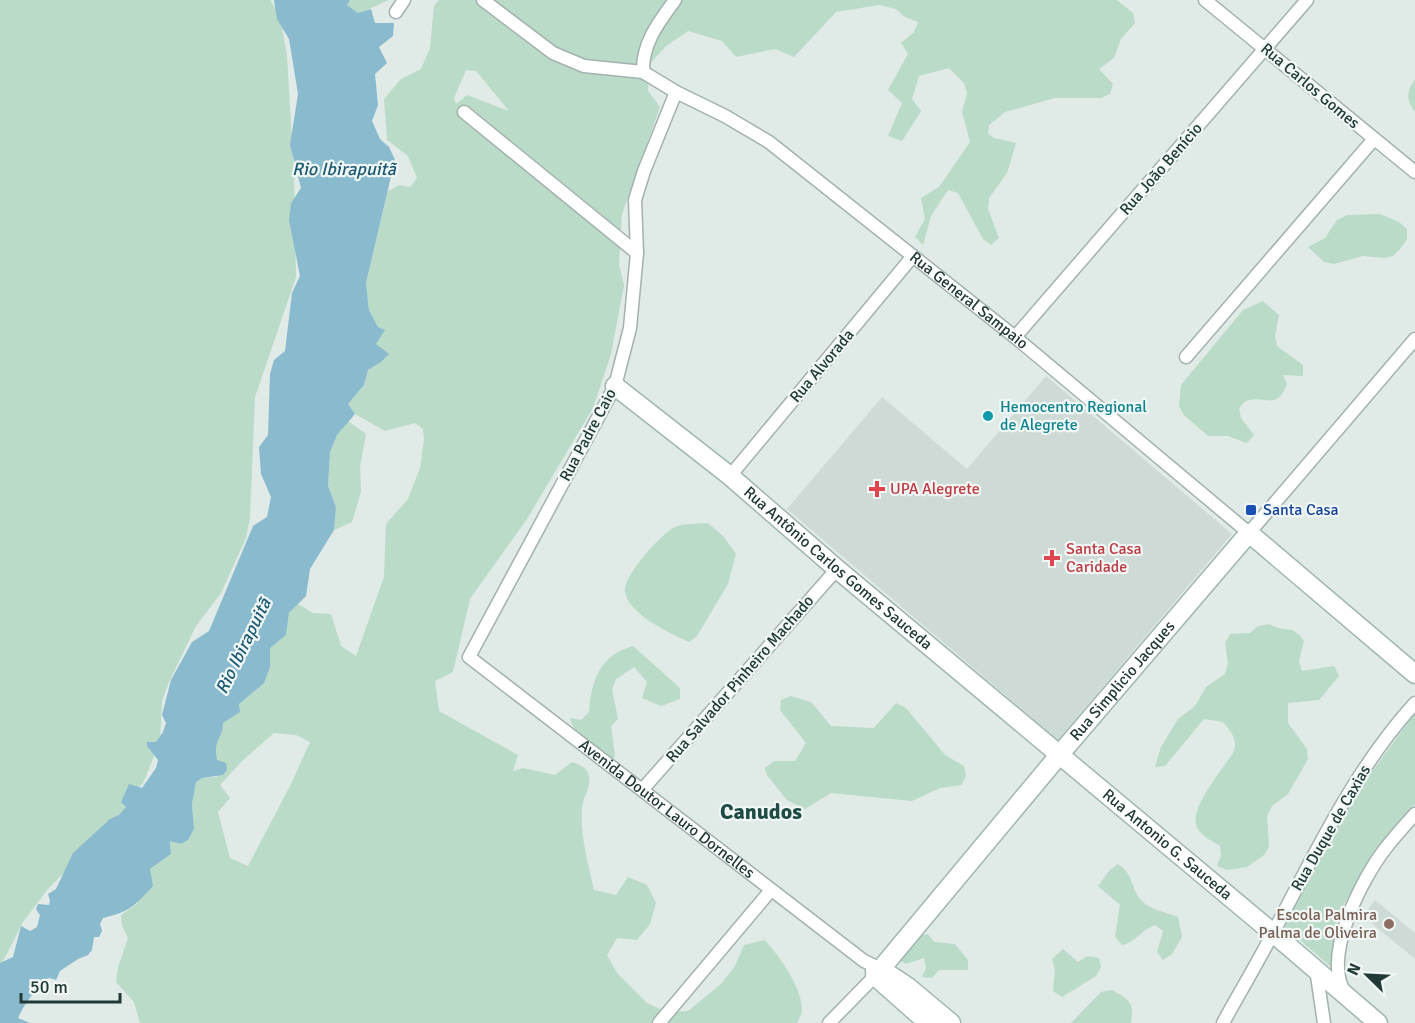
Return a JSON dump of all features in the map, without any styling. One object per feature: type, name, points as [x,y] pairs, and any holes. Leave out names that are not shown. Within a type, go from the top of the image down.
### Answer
[{"type":"street","points":[[396,12],[404,0]]},
{"type":"street","name":"Rua General Sampaio","points":[[483,0],[553,53],[584,66],[643,72],[770,142],[1015,337],[1415,674]]},
{"type":"street","points":[[643,72],[642,56],[653,32],[675,0]]},
{"type":"street","name":"Rua Carlos Gomes","points":[[1204,0],[1415,172]]},
{"type":"street","name":"Rua João Benício","points":[[1015,337],[1307,0]]},
{"type":"street","name":"Rua Padre Caio","points":[[469,657],[615,386],[630,328],[636,253],[635,200],[644,171],[676,92]]},
{"type":"street","points":[[464,112],[636,253]]},
{"type":"street","points":[[1186,357],[1374,139]]},
{"type":"street","name":"Rua Alvorada","points":[[730,476],[913,256]]},
{"type":"street","name":"Rua Simplicio Jacques","points":[[829,1023],[878,973],[1060,754],[1415,339]]},
{"type":"street","name":"Rua Antônio Carlos Gomes Sauceda","points":[[615,386],[730,476],[837,569],[1060,754]]},
{"type":"street","name":"Rua Salvador Pinheiro Machado","points":[[642,790],[837,569]]},
{"type":"street","name":"Avenida Doutor Lauro Dornelles","points":[[469,657],[864,961],[928,1023]]},
{"type":"street","name":"Rua Duque de Caxias","points":[[1223,1023],[1310,861],[1364,767],[1415,703]]},
{"type":"street","name":"Rua Antonio G. Sauceda","points":[[1060,754],[1378,1023]]},
{"type":"street","points":[[1348,998],[1341,987],[1338,976],[1342,931],[1355,900],[1384,850],[1415,814]]},
{"type":"street","points":[[659,1023],[771,890]]},
{"type":"street","points":[[1316,969],[1324,1023]]},
{"type":"street","name":"Avenida Doutor Lauro Dornelles","points":[[878,973],[908,987],[951,1023]]},
{"type":"shaded area","name":"Santa Casa Caridade","points":[[1046,376],[1232,534],[1058,740],[787,509],[882,397],[967,469]]},
{"type":"shaded area","name":"Escola Palmira Palma de Oliveira","points":[[1375,900],[1415,933],[1415,959],[1363,916]]},
{"type":"green space","points":[[0,0],[270,0],[280,16],[287,56],[294,173],[296,277],[255,397],[250,518],[246,538],[221,593],[196,626],[169,682],[162,701],[160,741],[144,781],[120,815],[48,889],[23,922],[0,967]]},
{"type":"green space","points":[[350,0],[389,0],[358,14],[347,5]]},
{"type":"green space","points":[[439,0],[1117,0],[1133,13],[1135,23],[1121,39],[1114,58],[1099,69],[1113,84],[1110,94],[1101,98],[1055,98],[1005,112],[989,125],[988,134],[994,138],[1016,143],[1007,173],[989,198],[988,209],[999,238],[991,245],[983,239],[958,193],[948,190],[931,216],[923,245],[915,237],[925,219],[921,198],[939,187],[970,142],[962,112],[967,93],[964,83],[949,68],[919,76],[912,99],[921,111],[902,141],[888,136],[902,103],[888,90],[908,54],[901,43],[914,32],[918,22],[905,17],[896,9],[879,5],[836,12],[794,57],[775,49],[736,57],[722,41],[688,31],[666,46],[649,65],[648,91],[660,107],[622,214],[619,265],[624,285],[611,354],[593,408],[527,519],[470,599],[453,672],[435,681],[439,711],[518,755],[513,771],[523,768],[555,775],[572,762],[587,770],[589,780],[582,808],[582,829],[594,890],[616,895],[628,877],[647,885],[656,903],[650,924],[637,940],[617,938],[607,955],[617,973],[647,1003],[667,1012],[688,1011],[722,983],[735,966],[744,945],[765,940],[783,963],[798,992],[802,1010],[797,1023],[140,1023],[134,1002],[116,982],[118,967],[128,938],[122,926],[121,915],[137,904],[150,869],[171,854],[170,840],[181,844],[188,840],[194,829],[192,804],[196,782],[201,778],[217,777],[215,747],[223,723],[240,712],[239,704],[264,681],[269,668],[269,648],[286,635],[289,613],[298,604],[313,613],[331,614],[341,646],[356,656],[384,577],[386,524],[408,499],[420,468],[424,440],[423,429],[415,423],[385,431],[355,414],[348,404],[364,385],[368,370],[381,362],[376,344],[378,327],[369,310],[366,283],[388,191],[400,185],[410,187],[417,178],[408,156],[387,140],[384,99],[401,79],[421,69],[430,48],[434,6]],"holes":[[[466,70],[476,71],[509,111],[467,95],[456,104],[454,98]],[[274,733],[296,735],[310,742],[248,866],[230,858],[218,812],[230,798],[220,785],[242,761]]]},
{"type":"green space","points":[[1415,79],[1415,112],[1408,96]]},
{"type":"green space","points":[[1380,214],[1399,222],[1407,229],[1407,239],[1393,256],[1384,258],[1363,256],[1334,264],[1324,262],[1308,247],[1325,238],[1337,220],[1347,215]]},
{"type":"green space","points":[[1263,301],[1279,315],[1275,336],[1277,346],[1303,365],[1303,376],[1283,375],[1287,384],[1283,392],[1274,400],[1252,399],[1239,408],[1241,418],[1254,435],[1247,443],[1228,436],[1208,436],[1184,415],[1179,406],[1181,385],[1243,310]]},
{"type":"green space","points":[[348,421],[366,434],[360,467],[361,492],[352,522],[334,530],[336,507],[328,486],[330,452],[337,435]]},
{"type":"green space","points":[[708,523],[724,537],[736,554],[728,584],[697,636],[689,642],[642,616],[628,600],[625,592],[626,585],[636,566],[669,531],[683,525]]},
{"type":"green space","points":[[1269,624],[1292,630],[1304,641],[1299,661],[1302,671],[1334,666],[1339,676],[1319,700],[1288,703],[1288,723],[1307,749],[1308,759],[1288,794],[1272,806],[1267,816],[1269,847],[1264,855],[1247,867],[1227,870],[1217,866],[1221,856],[1220,846],[1198,829],[1196,813],[1204,795],[1234,751],[1235,742],[1230,732],[1223,722],[1204,719],[1165,766],[1155,767],[1161,747],[1178,719],[1195,706],[1206,687],[1225,674],[1228,663],[1225,643],[1230,634],[1250,633],[1258,626]]},
{"type":"green space","points":[[633,646],[680,688],[680,699],[661,706],[642,698],[647,682],[634,667],[616,679],[612,689],[618,719],[611,726],[615,756],[609,765],[585,745],[576,733],[570,718],[581,720],[589,712],[592,690],[599,671],[612,656]]},
{"type":"green space","points":[[791,696],[811,702],[831,726],[874,728],[896,703],[906,708],[945,755],[964,766],[966,776],[961,785],[940,788],[912,801],[831,793],[805,809],[787,800],[767,775],[765,768],[774,761],[795,761],[806,743],[780,710],[781,700]]},
{"type":"green space","points":[[1415,713],[1415,804],[1362,872],[1338,915],[1331,967],[1284,926],[1343,811]]},
{"type":"green space","points":[[1118,864],[1130,877],[1138,896],[1145,904],[1178,917],[1182,937],[1172,954],[1163,960],[1157,952],[1163,931],[1155,925],[1122,945],[1115,937],[1120,905],[1098,886],[1110,870]]},
{"type":"green space","points":[[928,934],[934,942],[955,944],[968,960],[968,970],[939,970],[932,978],[922,977],[926,968],[924,958],[906,964],[897,959],[917,936]]},
{"type":"green space","points":[[1063,949],[1078,962],[1088,956],[1099,958],[1101,967],[1096,976],[1062,997],[1053,991],[1055,970],[1052,959]]},
{"type":"green space","points":[[1112,990],[1129,1002],[1132,1010],[1131,1023],[1071,1023],[1101,992]]},
{"type":"water","name":"Rio Ibirapuitã","points":[[274,0],[350,0],[347,5],[358,13],[371,9],[375,23],[394,23],[393,36],[379,47],[387,63],[375,74],[378,105],[372,121],[380,139],[389,147],[395,160],[366,283],[369,310],[378,327],[385,330],[376,344],[389,354],[368,370],[364,385],[348,404],[355,414],[337,435],[330,452],[328,486],[336,507],[334,530],[310,569],[306,596],[289,613],[286,635],[270,648],[270,667],[264,683],[239,704],[240,712],[223,723],[216,753],[217,760],[226,763],[227,770],[223,775],[202,778],[196,782],[192,804],[194,829],[188,840],[181,844],[170,841],[171,854],[150,869],[153,886],[126,911],[103,918],[100,924],[102,931],[99,937],[94,937],[92,950],[88,955],[60,971],[56,980],[50,978],[42,980],[18,1018],[30,1023],[0,1023],[0,963],[13,957],[21,926],[30,931],[37,927],[40,915],[36,909],[38,904],[49,905],[48,894],[56,889],[73,853],[126,807],[121,802],[129,784],[142,788],[156,768],[158,760],[147,746],[147,742],[156,742],[163,732],[166,723],[162,715],[171,680],[192,642],[209,631],[253,526],[267,517],[271,497],[261,474],[259,447],[268,435],[270,374],[274,360],[285,351],[292,293],[300,276],[289,220],[291,203],[301,188],[290,145],[298,94],[289,39],[277,19]]},
{"type":"place","name":"Hemocentro Regional de Alegrete","points":[[988,416]]},
{"type":"place","name":"UPA Alegrete","points":[[877,489]]},
{"type":"place","name":"Santa Casa","points":[[1251,510]]},
{"type":"place","name":"Santa Casa Caridade","points":[[1052,558]]},
{"type":"place","name":"Escola Palmira Palma de Oliveira","points":[[1389,924]]},
{"type":"district","name":"Canudos","points":[[761,811]]}]
